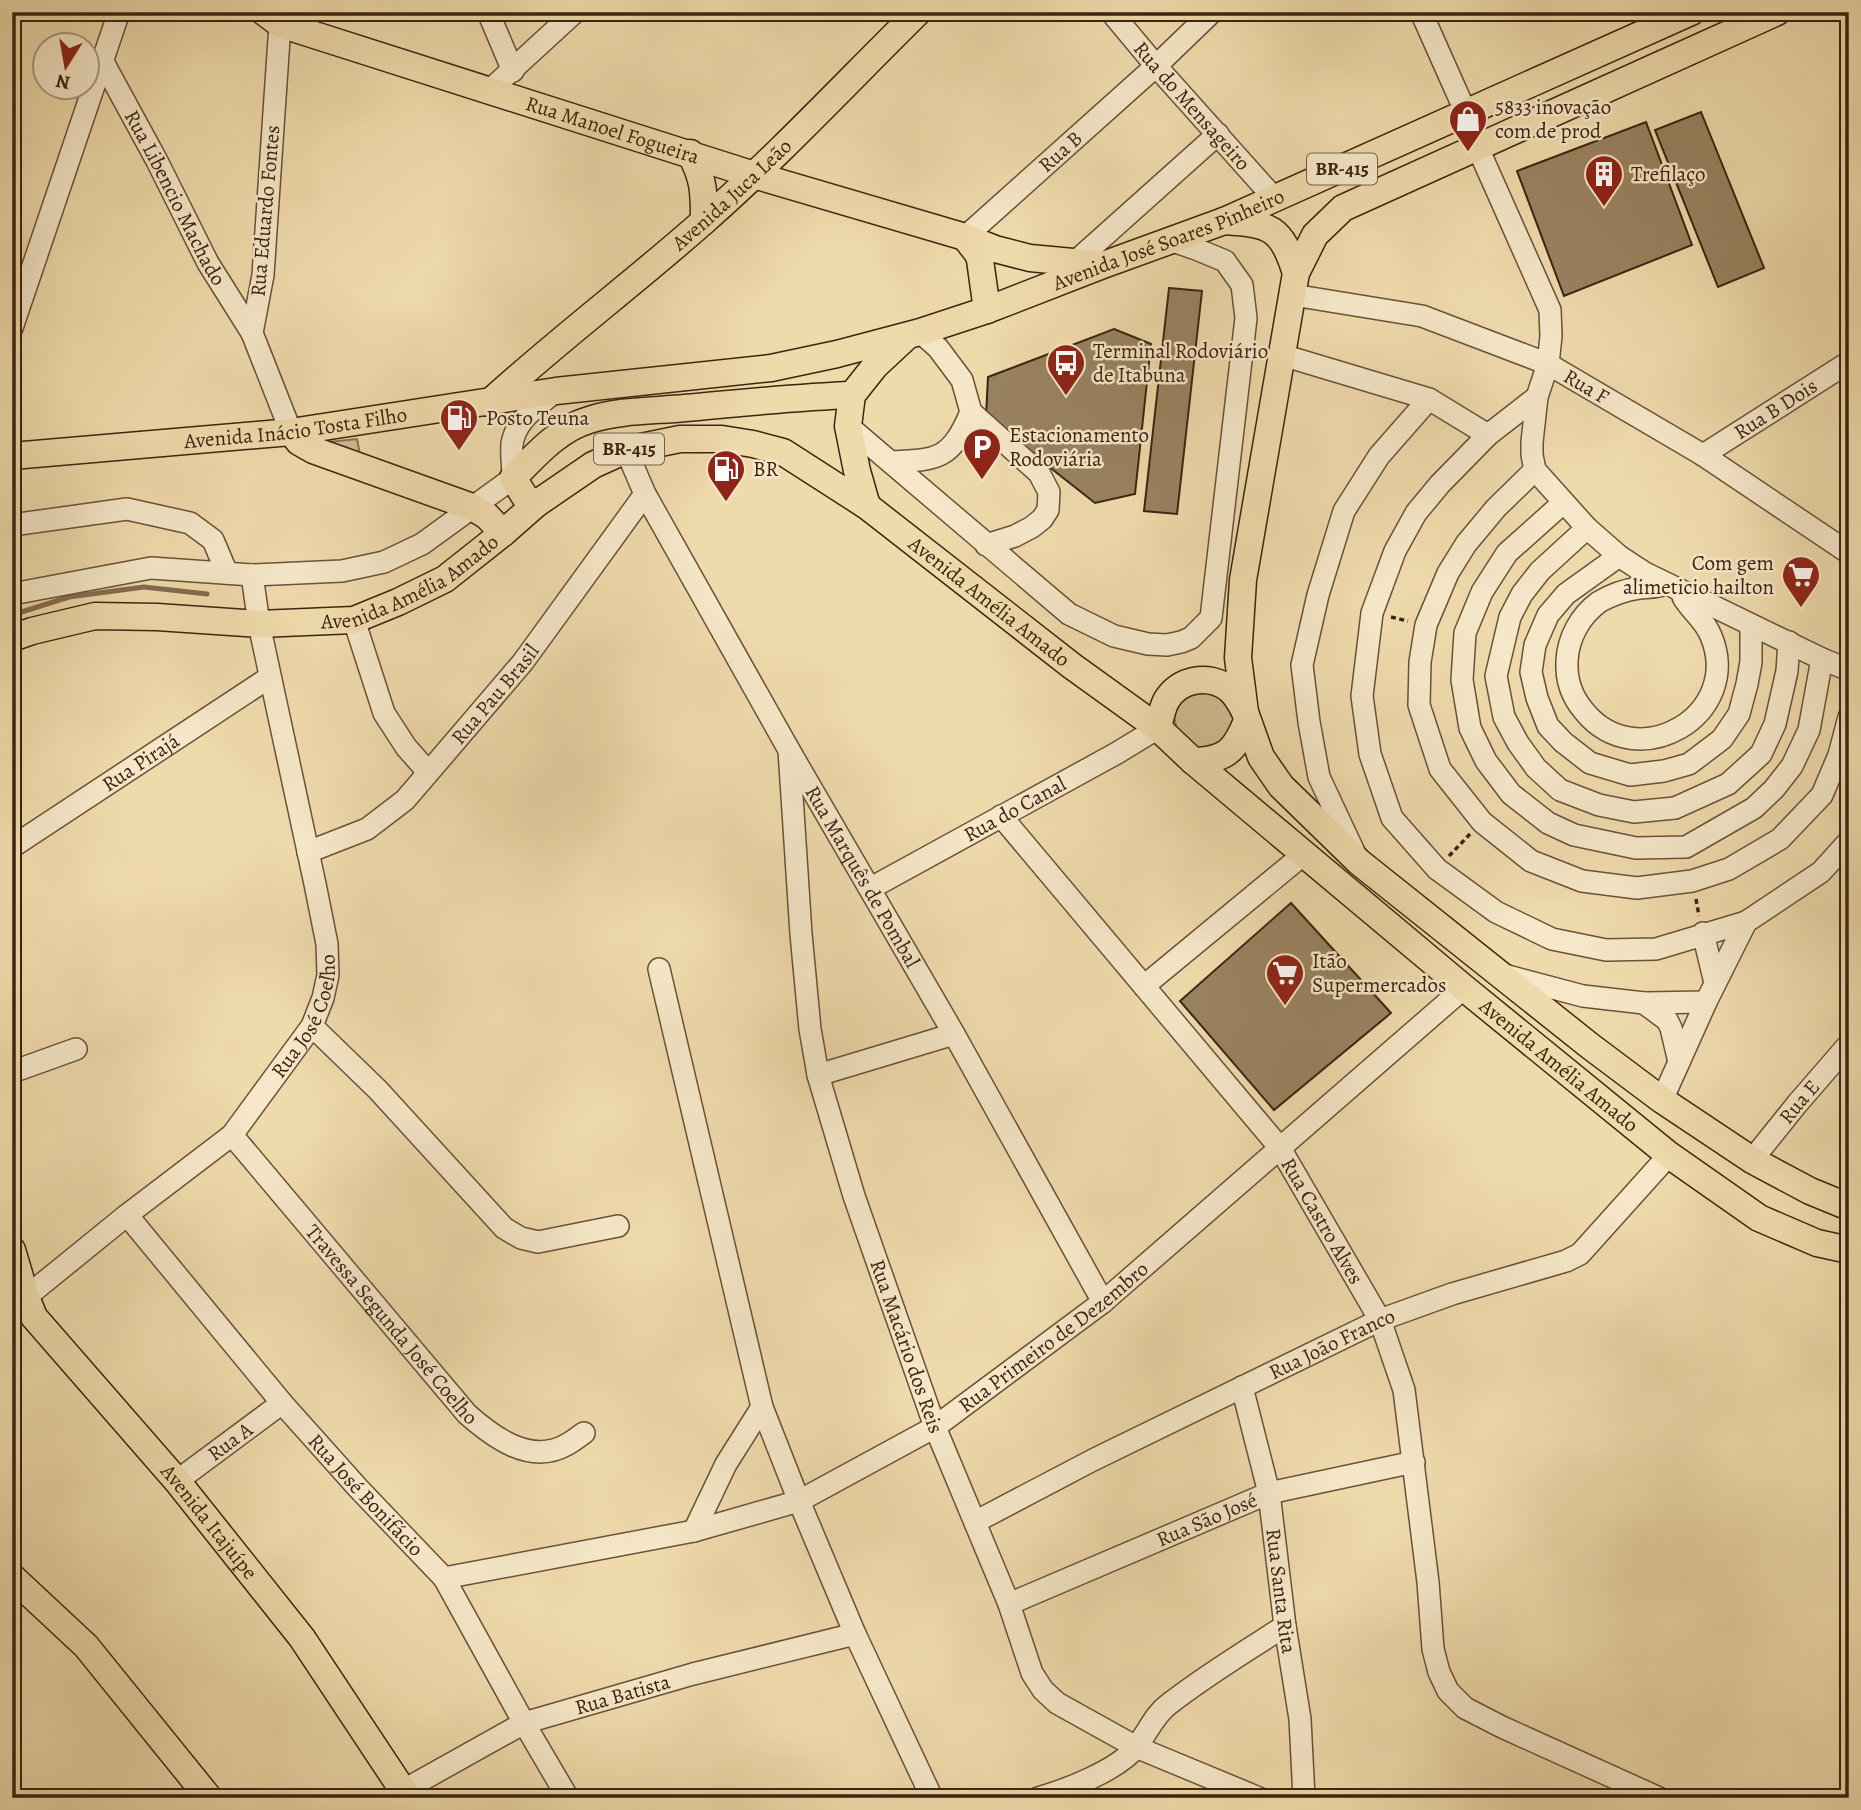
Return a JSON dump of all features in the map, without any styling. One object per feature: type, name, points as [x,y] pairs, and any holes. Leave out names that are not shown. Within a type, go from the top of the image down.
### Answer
[{"type":"main road","name":"Avenida Juca Leão","points":[[489,403],[533,363],[704,221],[918,12]]},
{"type":"main road","name":"Avenida José Soares Pinheiro","points":[[914,334],[987,310],[1224,221],[1691,12]]},
{"type":"main road","name":"BR-415","points":[[1295,284],[1315,235],[1343,208],[1777,12]]},
{"type":"main road","name":"Rua Manoel Fogueira","points":[[272,18],[754,174],[965,237],[995,249],[1055,262],[1103,265]]},
{"type":"main road","points":[[690,153],[704,190],[704,221]]},
{"type":"main road","points":[[1224,221],[1253,223],[1271,229],[1288,248],[1295,284]]},
{"type":"main road","points":[[965,237],[981,260],[987,310]]},
{"type":"main road","name":"Avenida Amélia Amado","points":[[1295,284],[1243,580],[1238,659],[1246,716],[1261,757],[1281,786],[1359,862],[1662,1100],[1752,1160],[1810,1191],[1849,1207]]},
{"type":"main road","points":[[867,506],[848,426],[852,395],[875,366],[914,334]]},
{"type":"main road","name":"Avenida Inácio Tosta Filho","points":[[13,456],[290,432],[556,391],[771,368],[837,355],[914,334]]},
{"type":"main road","points":[[536,504],[525,497],[513,478],[547,444],[566,430],[589,420],[621,414],[797,397],[852,395]]},
{"type":"main road","points":[[290,432],[299,442],[313,450],[472,507],[486,516],[503,533]]},
{"type":"main road","name":"Avenida Amélia Amado","points":[[12,638],[94,616],[259,624],[354,620],[445,579],[536,504],[593,464],[626,450],[680,439],[722,439],[783,452],[867,506],[1072,666],[1158,728],[1193,761],[1464,988],[1669,1155],[1759,1218],[1817,1243],[1849,1250]]},
{"type":"main road","points":[[1158,728],[1167,699],[1176,689],[1188,682],[1202,679],[1216,681],[1228,688],[1246,716],[1240,738],[1233,749],[1223,757],[1209,761],[1193,761]]},
{"type":"main road","name":"Avenida Itajuípe","points":[[12,1250],[34,1317],[177,1481],[302,1638],[406,1794]]},
{"type":"main road","points":[[12,1577],[86,1646],[209,1798]]},
{"type":"street","points":[[102,60],[119,12]]},
{"type":"street","points":[[488,12],[513,71]]},
{"type":"street","points":[[491,90],[575,12]]},
{"type":"street","name":"Rua do Mensageiro","points":[[1111,12],[1275,199]]},
{"type":"street","name":"Rua B","points":[[965,237],[1156,66],[1212,12]]},
{"type":"street","points":[[1421,12],[1466,113]]},
{"type":"street","name":"Rua Eduardo Fontes","points":[[252,333],[263,275],[272,18]]},
{"type":"street","name":"Rua Libencio Machado","points":[[102,60],[157,160],[208,263],[252,333]]},
{"type":"street","points":[[12,328],[88,102]]},
{"type":"street","name":"Avenida José Soares Pinheiro","points":[[1075,262],[1218,134]]},
{"type":"street","points":[[1477,146],[1550,310],[1548,364],[1537,397],[1532,455],[1535,470],[1587,528],[1619,556],[1673,588],[1849,670]]},
{"type":"street","points":[[848,426],[1069,614],[1114,636],[1148,644],[1167,645],[1191,638],[1211,618],[1246,318],[1242,285],[1225,261],[1170,240]]},
{"type":"street","name":"Rua F","points":[[1295,284],[1422,316],[1548,364],[1703,455],[1849,554]]},
{"type":"street","points":[[252,333],[290,432]]},
{"type":"street","points":[[914,334],[938,348],[962,380],[971,412],[1039,473],[1049,492],[1048,510],[1042,519],[1015,536],[986,545]]},
{"type":"street","points":[[1282,355],[1429,400],[1488,435]]},
{"type":"street","name":"Rua B Dois","points":[[1703,455],[1849,362]]},
{"type":"street","points":[[533,363],[531,382],[540,388],[556,391]]},
{"type":"street","points":[[513,478],[512,443],[518,427],[527,415],[556,391]]},
{"type":"street","points":[[1537,397],[1488,435],[1416,513],[1395,551],[1372,613],[1362,696],[1370,754],[1392,818],[1437,869],[1496,912],[1552,939],[1606,950],[1656,949],[1746,922],[1821,872],[1849,841]]},
{"type":"street","points":[[1359,862],[1319,776],[1302,665],[1318,595],[1344,511],[1378,456],[1429,400]]},
{"type":"street","points":[[891,462],[926,460],[944,454],[964,428],[971,412]]},
{"type":"street","name":"Rua Marquês de Pombal","points":[[626,450],[645,494],[789,750],[954,1034],[1103,1302]]},
{"type":"street","points":[[1535,470],[1496,508],[1466,544],[1448,573],[1426,625],[1420,662],[1419,705],[1440,769],[1482,822],[1531,861],[1581,881],[1637,888],[1692,881],[1729,869],[1780,839],[1822,795],[1839,755],[1849,717]]},
{"type":"street","name":"Avenida Amélia Amado","points":[[12,594],[151,568],[252,575],[342,571],[383,562],[422,544],[513,478]]},
{"type":"street","name":"Rua Pau Brasil","points":[[308,852],[367,829],[405,800],[523,662],[645,494]]},
{"type":"street","points":[[1563,503],[1507,553],[1482,592],[1465,633],[1462,680],[1470,728],[1486,761],[1511,794],[1548,822],[1574,835],[1636,848],[1686,847],[1754,808],[1792,766],[1809,730],[1822,659]]},
{"type":"street","points":[[12,525],[127,509],[190,523],[213,540],[227,573]]},
{"type":"street","points":[[1587,528],[1540,571],[1522,594],[1510,617],[1496,676],[1504,717],[1518,743],[1536,768],[1560,790],[1599,805],[1634,812],[1675,808],[1728,785],[1761,754],[1775,724],[1787,671],[1789,642]]},
{"type":"street","points":[[1619,556],[1566,594],[1549,615],[1535,645],[1531,672],[1548,726],[1590,764],[1630,775],[1664,771],[1689,764],[1722,739],[1739,714],[1747,684],[1751,662],[1751,625]]},
{"type":"street","name":"Rua José Coelho","points":[[26,1297],[232,1135],[312,1026],[323,998],[328,975],[327,944],[259,624],[252,575]]},
{"type":"street","points":[[1642,588],[1673,588],[1704,622],[1716,649],[1716,679],[1712,693],[1695,717],[1671,733],[1642,739],[1628,738],[1601,726],[1589,717],[1573,693],[1567,664],[1572,636],[1588,611],[1613,595],[1642,588]]},
{"type":"street","points":[[354,620],[384,713],[406,747],[428,772]]},
{"type":"street","name":"Rua Pirajá","points":[[12,847],[270,677]]},
{"type":"street","name":"Rua do Canal","points":[[871,888],[1158,728]]},
{"type":"street","name":"Rua Macário dos Reis","points":[[789,750],[801,934],[810,1029],[818,1075],[854,1196],[934,1427],[1009,1604],[1032,1674],[1043,1690],[1057,1703],[1136,1747],[1259,1798]]},
{"type":"street","name":"Rua Castro Alves","points":[[1001,816],[1280,1148],[1380,1320],[1404,1390],[1428,1582],[1433,1648],[1438,1672],[1448,1691],[1465,1708],[1502,1727],[1657,1797]]},
{"type":"street","points":[[1144,986],[1304,854]]},
{"type":"street","points":[[1662,1100],[1746,922]]},
{"type":"street","points":[[1703,933],[1715,983]]},
{"type":"street","points":[[659,968],[762,1407],[855,1634],[932,1798]]},
{"type":"street","points":[[1499,974],[1583,996],[1644,1003],[1706,1002]]},
{"type":"street","name":"Rua Primeiro de Dezembro","points":[[444,1578],[694,1531],[799,1501],[934,1427],[1103,1302],[1464,988]]},
{"type":"street","points":[[1644,1003],[1667,1020],[1679,1062]]},
{"type":"street","points":[[312,1026],[378,1090],[504,1228],[521,1238],[538,1242],[618,1226]]},
{"type":"street","points":[[818,1075],[954,1034]]},
{"type":"street","name":"Rua E","points":[[1752,1160],[1849,1044]]},
{"type":"street","points":[[12,1072],[76,1049]]},
{"type":"street","name":"Travessa Segunda José Coelho","points":[[232,1135],[472,1419],[491,1434],[523,1451],[540,1453],[564,1447],[584,1433]]},
{"type":"street","name":"Rua João Franco","points":[[975,1522],[1093,1460],[1380,1320],[1452,1294],[1566,1261],[1580,1254],[1669,1155]]},
{"type":"street","name":"Rua José Bonifácio","points":[[127,1215],[282,1403],[444,1578],[568,1798]]},
{"type":"street","name":"Rua Santa Rita","points":[[1242,1387],[1269,1493],[1285,1626],[1300,1719],[1304,1798]]},
{"type":"street","name":"Rua A","points":[[177,1481],[282,1403]]},
{"type":"street","points":[[694,1531],[726,1464],[762,1407]]},
{"type":"street","name":"Rua São José","points":[[1009,1604],[1269,1493],[1413,1462]]},
{"type":"street","points":[[1041,1797],[1109,1769],[1127,1757],[1166,1706],[1285,1626]]},
{"type":"street","name":"Rua Batista","points":[[406,1794],[524,1724],[693,1674],[855,1634]]},
{"type":"shaded area","points":[[357,439],[361,460],[309,444]]},
{"type":"shaded area","points":[[1212,688],[1235,716],[1223,742],[1202,748],[1186,741],[1180,734],[1174,717],[1175,709],[1178,701],[1185,695]]},
{"type":"building","points":[[1701,112],[1764,268],[1718,287],[1655,130]]},
{"type":"building","name":"Trefilaço","points":[[1646,122],[1692,245],[1564,296],[1517,171]]},
{"type":"building","name":"Terminal Rodoviário de Itabuna","points":[[1169,288],[1202,291],[1177,514],[1144,511]]},
{"type":"building","name":"Terminal Rodoviário de Itabuna","points":[[1114,329],[1151,344],[1135,494],[1095,503],[986,417],[988,377]]},
{"type":"building","name":"Itão Supermercados","points":[[1291,903],[1391,1013],[1274,1110],[1180,1001]]},
{"type":"waterway","points":[[12,615],[69,597],[144,587],[207,594]]},
{"type":"place","name":"5833 inovação com de prod","points":[[1468,153]]},
{"type":"place","name":"Trefilaço","points":[[1604,208]]},
{"type":"place","name":"Terminal Rodoviário de Itabuna","points":[[1066,397]]},
{"type":"place","name":"Posto Teuna","points":[[459,452]]},
{"type":"place","name":"Estacionamento Rodoviária","points":[[982,481]]},
{"type":"place","name":"BR","points":[[726,503]]},
{"type":"place","name":"Com gem alimeticio hailton","points":[[1801,609]]},
{"type":"place","name":"Itão Supermercados","points":[[1285,1007]]}]
